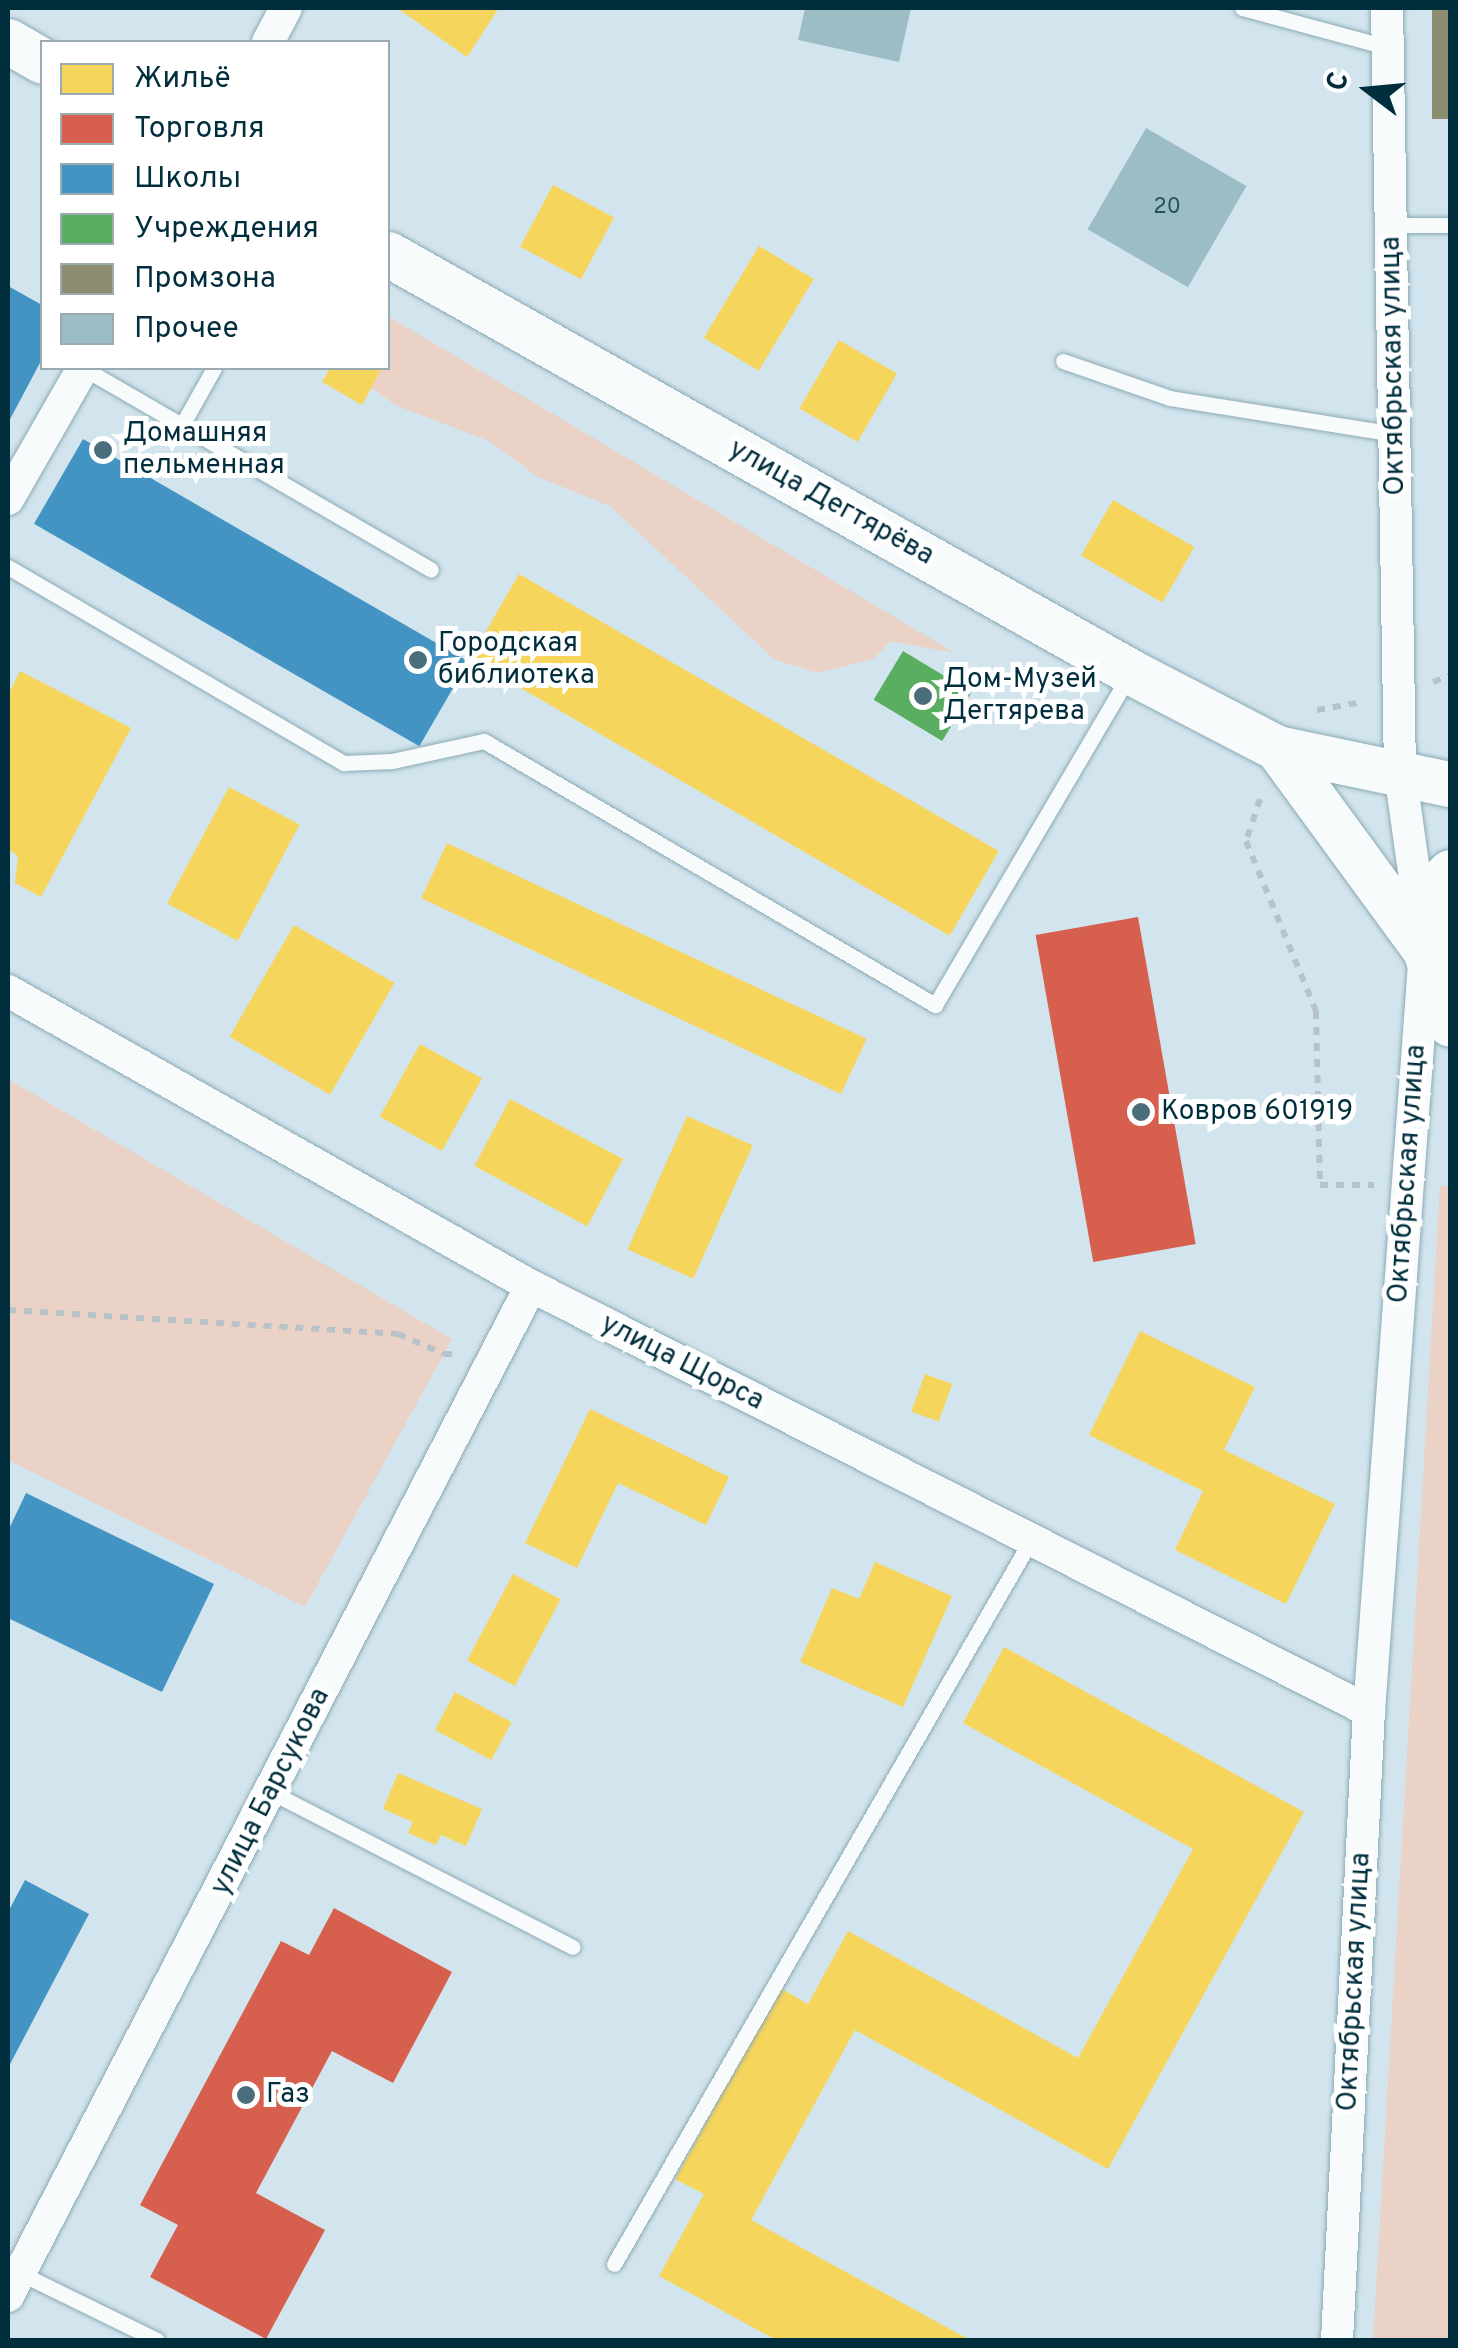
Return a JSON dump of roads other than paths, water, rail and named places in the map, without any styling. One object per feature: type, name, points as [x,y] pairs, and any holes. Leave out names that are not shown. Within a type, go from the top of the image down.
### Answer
[{"type":"main road","points":[[8,41],[40,59]]},
{"type":"main road","name":"улица Дегтярёва","points":[[390,255],[1131,672],[1277,748],[1450,784]]},
{"type":"main road","name":"улица Дегтярёва","points":[[1277,748],[1425,950],[1450,1024]]},
{"type":"main road","points":[[1425,950],[1445,876],[1450,872]]},
{"type":"street","points":[[269,40],[286,8]]},
{"type":"street","name":"Октябрьская улица","points":[[1337,2340],[1369,1711],[1425,950],[1400,772],[1387,8]]},
{"type":"street","points":[[8,499],[82,370]]},
{"type":"street","name":"улица Щорса","points":[[8,991],[532,1286],[1369,1711]]},
{"type":"street","name":"улица Барсукова","points":[[14,2285],[532,1286]]},
{"type":"lane","points":[[1242,8],[1388,47]]},
{"type":"lane","points":[[1392,225],[1450,225]]},
{"type":"lane","points":[[1063,361],[1170,398],[1394,434]]},
{"type":"lane","points":[[86,370],[430,570]]},
{"type":"lane","points":[[182,425],[213,370]]},
{"type":"lane","points":[[8,567],[344,762],[392,761],[484,741],[935,1005],[1131,672]]},
{"type":"lane","points":[[614,2264],[1030,1540]]},
{"type":"lane","points":[[270,1792],[573,1947]]},
{"type":"lane","points":[[14,2285],[157,2340]]},
{"type":"place","name":"Домашняя пельменная","points":[[103,450]]},
{"type":"place","name":"Городская библиотека","points":[[418,660]]},
{"type":"place","name":"Дом-Музей Дегтярева","points":[[923,696]]},
{"type":"place","name":"Ковров 601919","points":[[1141,1112]]},
{"type":"place","name":"Газ","points":[[246,2095]]}]
